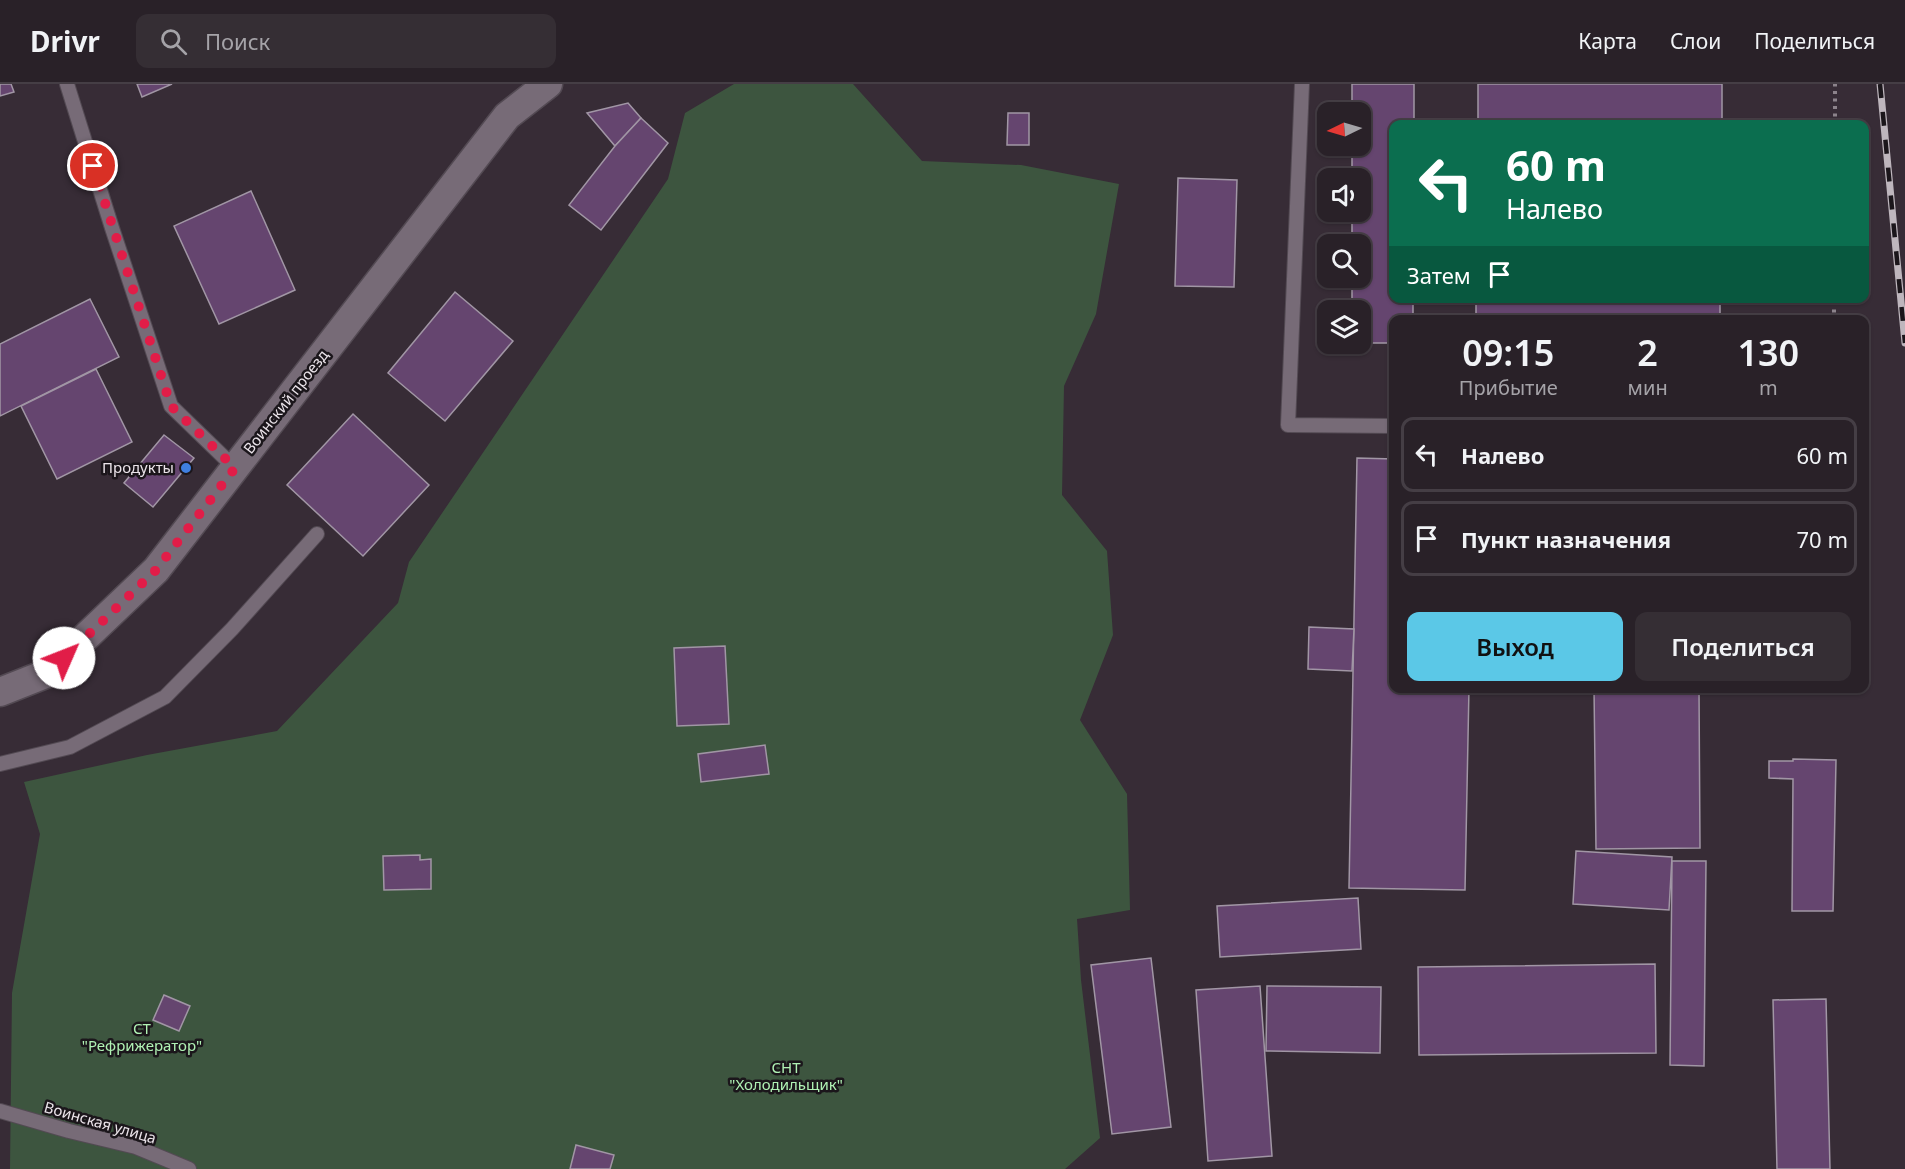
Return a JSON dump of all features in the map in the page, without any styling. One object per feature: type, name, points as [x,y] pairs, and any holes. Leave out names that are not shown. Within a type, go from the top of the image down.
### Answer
[{"type":"street","name":"Воинский проезд","points":[[0,692],[48,673],[156,570],[507,116],[548,84]]},
{"type":"lane","points":[[67,84],[171,406],[235,468]]},
{"type":"lane","points":[[1302,84],[1288,425],[1389,426]]},
{"type":"lane","points":[[0,764],[70,747],[165,697],[232,628],[317,534]]},
{"type":"lane","name":"Воинская улица","points":[[0,1112],[136,1147],[189,1169]]},
{"type":"path","points":[[1835,84],[1835,120]]},
{"type":"green space","points":[[734,84],[853,84],[922,161],[1021,165],[1119,184],[1096,314],[1064,386],[1062,495],[1107,551],[1113,635],[1080,720],[1127,794],[1130,910],[1077,919],[1081,980],[1100,1138],[1065,1169],[10,1169],[12,993],[40,834],[24,782],[147,755],[277,731],[398,603],[409,562],[668,179],[685,113]]},
{"type":"building","points":[[0,84],[11,84],[14,92],[0,96]]},
{"type":"building","points":[[137,84],[172,84],[142,97]]},
{"type":"building","points":[[1352,84],[1414,84],[1414,120],[1389,120],[1389,303],[1413,303],[1413,315],[1389,315],[1389,343],[1371,343],[1371,300],[1352,300],[1352,288],[1371,288],[1371,234],[1352,234],[1352,222],[1371,222],[1371,168],[1352,168],[1352,156],[1371,156],[1371,102],[1352,102]]},
{"type":"building","points":[[1478,84],[1722,84],[1722,120],[1478,120]]},
{"type":"building","points":[[628,103],[641,118],[615,146],[587,113]]},
{"type":"building","points":[[1008,113],[1029,113],[1029,145],[1007,145]]},
{"type":"building","points":[[641,118],[668,143],[601,230],[569,205],[615,146]]},
{"type":"building","points":[[1178,178],[1237,180],[1234,287],[1175,286]]},
{"type":"building","points":[[251,191],[295,290],[219,324],[174,226]]},
{"type":"building","points":[[455,292],[513,341],[445,421],[388,373]]},
{"type":"building","points":[[90,299],[119,357],[0,416],[0,344]]},
{"type":"building","points":[[1476,303],[1720,303],[1720,315],[1476,315]]},
{"type":"building","points":[[96,369],[132,442],[57,479],[21,406]]},
{"type":"building","points":[[353,414],[429,485],[363,556],[287,485]]},
{"type":"building","points":[[164,435],[194,458],[153,507],[124,483]]},
{"type":"building","points":[[1357,458],[1389,459],[1389,693],[1469,693],[1465,890],[1349,888]]},
{"type":"building","points":[[1309,627],[1354,629],[1352,671],[1308,669]]},
{"type":"building","points":[[725,646],[729,724],[677,726],[674,648]]},
{"type":"building","points":[[1594,693],[1699,693],[1700,848],[1596,849]]},
{"type":"building","points":[[765,745],[769,774],[701,782],[698,754]]},
{"type":"building","points":[[1793,759],[1836,760],[1833,911],[1792,911],[1793,779],[1769,778],[1769,761],[1793,761]]},
{"type":"building","points":[[1576,851],[1672,857],[1669,910],[1573,904]]},
{"type":"building","points":[[420,855],[420,860],[431,859],[431,889],[384,890],[383,856]]},
{"type":"building","points":[[1672,861],[1706,861],[1704,1066],[1670,1065]]},
{"type":"building","points":[[1358,898],[1361,949],[1220,957],[1217,906]]},
{"type":"building","points":[[1151,958],[1171,1127],[1112,1134],[1091,965]]},
{"type":"building","points":[[1655,964],[1656,1053],[1419,1055],[1418,967]]},
{"type":"building","points":[[1260,986],[1272,1156],[1208,1161],[1196,990]]},
{"type":"building","points":[[1267,986],[1381,987],[1380,1053],[1266,1051]]},
{"type":"building","points":[[164,995],[190,1006],[179,1031],[153,1020]]},
{"type":"building","points":[[1826,999],[1830,1169],[1777,1169],[1773,1000]]},
{"type":"building","points":[[576,1145],[614,1155],[610,1169],[570,1169]]},
{"type":"railway","points":[[1880,84],[1905,343]]},
{"type":"place","name":"Продукты","points":[[186,468]]},
{"type":"route","points":[[64,658],[156,570],[235,468],[171,406],[93,166]]},
{"type":"park label","name":"СТ \"Рефрижератор\"","points":[[142,1038]]},
{"type":"park label","name":"СНТ \"Холодильщик\"","points":[[786,1076]]}]
